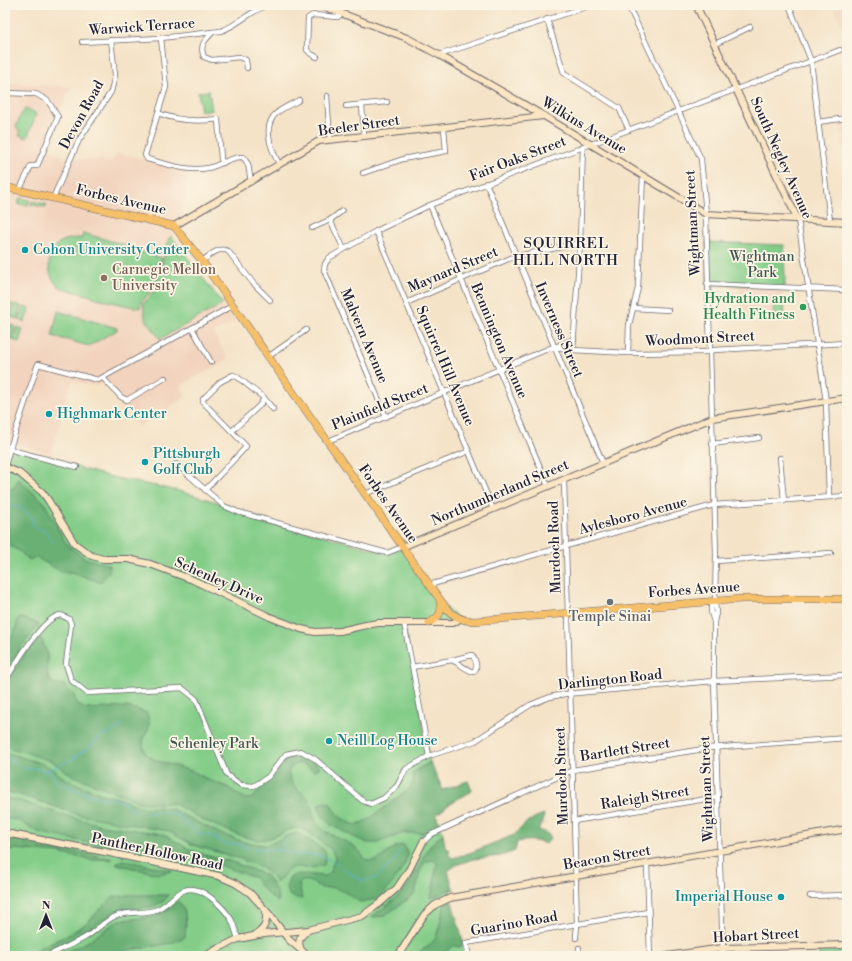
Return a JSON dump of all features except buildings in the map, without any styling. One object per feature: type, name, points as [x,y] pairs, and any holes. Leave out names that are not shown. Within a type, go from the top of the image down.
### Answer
[{"type":"main road","name":"Forbes Avenue","points":[[5,187],[174,226],[202,261],[232,306],[429,585],[450,613],[460,619],[474,621],[742,599],[847,599]]},
{"type":"main road","points":[[429,623],[437,618],[442,609],[440,600]]},
{"type":"street","name":"Warwick Terrace","points":[[82,42],[161,38],[213,32],[230,28],[258,8],[268,5]]},
{"type":"street","name":"Wilkins Avenue","points":[[319,5],[407,38],[439,55],[544,116],[706,214],[847,222]]},
{"type":"street","points":[[439,55],[592,5]]},
{"type":"street","name":"Wightman Street","points":[[628,5],[701,159],[706,214],[716,561],[715,601],[717,608],[714,622],[714,681],[723,956]]},
{"type":"street","points":[[789,5],[810,61],[830,221]]},
{"type":"street","name":"South Negley Avenue","points":[[698,6],[714,44],[798,220],[826,401],[829,497]]},
{"type":"street","points":[[317,57],[307,50],[308,18],[313,15],[338,18],[342,13]]},
{"type":"street","points":[[546,20],[564,72],[619,108],[629,130]]},
{"type":"street","points":[[714,44],[750,27]]},
{"type":"street","points":[[213,32],[206,39],[202,47],[201,51],[204,57],[212,60],[239,57],[244,58],[246,60],[247,68]]},
{"type":"street","points":[[161,38],[166,87],[145,155],[147,159],[189,169],[210,168],[237,157],[243,157],[248,164],[251,182]]},
{"type":"street","name":"Devon Road","points":[[53,198],[79,140],[111,92],[115,75],[111,40]]},
{"type":"street","name":"Fair Oaks Street","points":[[324,264],[329,258],[344,249],[430,204],[840,50]]},
{"type":"street","points":[[5,93],[36,94],[48,101],[58,117],[37,166],[31,166],[19,190]]},
{"type":"street","points":[[327,96],[330,139]]},
{"type":"street","points":[[279,164],[270,146],[269,128],[272,118],[278,112],[299,100]]},
{"type":"street","points":[[346,106],[387,102]]},
{"type":"street","points":[[362,105],[364,135]]},
{"type":"street","points":[[158,113],[190,121],[218,119],[221,159],[223,163]]},
{"type":"street","name":"Beeler Street","points":[[174,226],[319,141],[544,116]]},
{"type":"street","points":[[818,122],[847,118]]},
{"type":"street","points":[[362,173],[403,158],[446,151],[444,128]]},
{"type":"street","points":[[573,350],[580,243],[583,146]]},
{"type":"street","points":[[628,353],[629,325],[638,288],[643,176]]},
{"type":"street","name":"Inverness Street","points":[[486,183],[603,463]]},
{"type":"street","name":"Bennington Avenue","points":[[430,204],[548,486]]},
{"type":"street","points":[[312,228],[330,220],[342,211]]},
{"type":"street","points":[[330,220],[344,249]]},
{"type":"street","name":"Squirrel Hill Avenue","points":[[376,231],[493,510]]},
{"type":"street","name":"Maynard Street","points":[[406,303],[461,278],[517,256],[580,243]]},
{"type":"street","points":[[202,261],[217,250],[224,250],[228,252],[253,283],[270,300]]},
{"type":"street","name":"Malvern Avenue","points":[[324,264],[324,270],[386,416]]},
{"type":"street","points":[[707,284],[847,290]]},
{"type":"street","points":[[5,466],[7,447],[38,364],[98,380],[232,306]]},
{"type":"street","points":[[633,308],[668,310]]},
{"type":"street","points":[[192,328],[211,362]]},
{"type":"street","points":[[268,357],[306,330]]},
{"type":"street","name":"Plainfield Street","points":[[328,441],[574,339]]},
{"type":"street","name":"Woodmont Street","points":[[555,347],[573,350],[628,353],[709,352],[714,350],[847,343]]},
{"type":"street","points":[[205,490],[245,448],[244,443],[203,402],[203,399],[220,382],[233,375],[264,398],[273,409]]},
{"type":"street","points":[[103,378],[121,397],[128,400],[165,378]]},
{"type":"street","points":[[232,431],[260,405],[264,398]]},
{"type":"street","name":"Northumberland Street","points":[[176,464],[224,506],[246,514],[386,553],[493,510],[712,418],[847,398]]},
{"type":"street","points":[[712,444],[759,438]]},
{"type":"street","points":[[7,447],[15,451],[77,467]]},
{"type":"street","points":[[365,494],[469,450]]},
{"type":"street","points":[[780,458],[784,501]]},
{"type":"street","name":"Schenley Drive","points":[[5,466],[19,473],[42,492],[75,544],[92,556],[103,559],[139,561],[172,572],[194,580],[270,617],[301,629],[315,632],[328,632],[366,625],[453,623],[460,619]]},
{"type":"street","name":"Murdoch Road","points":[[564,480],[568,613]]},
{"type":"street","name":"Aylesboro Avenue","points":[[429,585],[714,505],[847,496]]},
{"type":"street","points":[[716,561],[831,553]]},
{"type":"street","name":"Murdoch Street","points":[[568,613],[576,876],[576,938]]},
{"type":"street","name":"Darlington Road","points":[[5,680],[25,650],[49,621],[57,615],[61,615],[69,619],[71,624],[66,664],[71,680],[87,694],[182,688],[196,699],[227,775],[240,785],[254,786],[268,778],[286,754],[302,751],[315,759],[363,801],[371,804],[384,798],[397,786],[406,769],[429,756],[475,741],[530,705],[550,697],[714,681],[847,675]]},
{"type":"street","points":[[404,623],[429,756]]},
{"type":"street","points":[[412,667],[472,655],[475,658],[476,670],[474,672],[470,671],[452,660]]},
{"type":"street","name":"Bartlett Street","points":[[423,842],[432,834],[573,770],[717,747],[847,738]]},
{"type":"street","name":"Raleigh Street","points":[[574,821],[718,797]]},
{"type":"street","name":"Beacon Street","points":[[398,956],[424,915],[435,905],[450,898],[847,829]]},
{"type":"street","name":"Panther Hollow Road","points":[[5,833],[219,876],[235,883],[250,893],[265,909],[283,933]]},
{"type":"street","points":[[205,956],[238,939],[308,930],[362,916],[397,888],[410,870],[423,842]]},
{"type":"street","points":[[647,864],[650,956]]},
{"type":"street","points":[[48,956],[86,937],[117,915],[157,910],[164,906],[178,893],[190,889],[200,891],[221,906],[231,920],[238,939]]},
{"type":"street","points":[[810,896],[847,895]]},
{"type":"street","points":[[254,936],[261,932],[265,925],[265,909]]},
{"type":"street","points":[[577,924],[648,912]]},
{"type":"street","name":"Guarino Road","points":[[468,956],[466,943],[577,924]]},
{"type":"street","points":[[301,951],[299,944],[300,939],[308,930]]},
{"type":"street","points":[[283,933],[308,956]]},
{"type":"street","name":"Hobart Street","points":[[667,956],[722,948],[847,944]]},
{"type":"street","points":[[578,956],[579,948]]},
{"type":"shaded area","points":[[832,5],[847,5],[847,37]]},
{"type":"shaded area","name":"Carnegie Mellon University","points":[[5,82],[71,87],[45,147],[66,158],[112,161],[117,153],[189,169],[181,216],[171,236],[235,321],[213,333],[228,359],[182,385],[185,397],[139,427],[108,381],[97,386],[72,381],[51,454],[5,441]]},
{"type":"shaded area","points":[[847,118],[847,159],[844,152],[840,119]]},
{"type":"shaded area","points":[[740,285],[781,287],[785,316],[741,316]]},
{"type":"green space","points":[[209,91],[212,110],[201,112],[198,92]]},
{"type":"green space","points":[[25,109],[34,112],[36,115],[27,138],[19,135],[20,133],[16,127],[21,114]]},
{"type":"green space","points":[[20,198],[30,200],[28,205],[18,204]]},
{"type":"green space","points":[[32,201],[46,204],[46,207],[31,205]]},
{"type":"green space","points":[[83,233],[139,249],[138,251],[162,258],[153,288],[143,300],[140,308],[118,304],[65,289],[57,285],[49,269],[49,260],[52,251],[58,244],[65,240],[82,238]]},
{"type":"green space","points":[[171,236],[223,304],[160,339],[145,318],[143,304],[155,290],[169,238]]},
{"type":"green space","name":"Wightman Park","points":[[706,242],[784,245],[785,287],[707,284]]},
{"type":"green space","points":[[774,299],[783,299],[785,316],[773,316]]},
{"type":"green space","points":[[7,302],[13,304],[9,317],[5,316]]},
{"type":"green space","points":[[15,304],[21,306],[17,319],[11,317]]},
{"type":"green space","points":[[23,307],[29,308],[25,322],[19,320]]},
{"type":"green space","points":[[58,311],[117,328],[117,330],[89,346],[52,336]]},
{"type":"green space","points":[[9,325],[15,326],[11,340],[5,338]]},
{"type":"green space","points":[[17,327],[23,329],[19,342],[13,340]]},
{"type":"green space","name":"Schenley Park","points":[[5,446],[107,476],[179,491],[224,504],[246,514],[386,553],[402,547],[446,608],[460,619],[455,623],[404,623],[430,762],[443,790],[468,781],[472,791],[452,802],[436,815],[443,834],[449,890],[455,889],[449,892],[461,945],[464,945],[465,948],[462,956],[5,956]]},
{"type":"green space","points":[[18,479],[44,502],[66,544],[84,558],[109,565],[110,570],[100,582],[70,572],[61,572],[36,557],[29,560],[19,551],[5,543],[5,489],[14,488]]},
{"type":"green space","points":[[23,618],[39,625],[18,651],[5,671],[5,645],[12,637],[18,619]]},
{"type":"green space","points":[[39,636],[47,652],[48,677],[52,683],[64,685],[73,694],[78,704],[85,709],[127,707],[147,713],[149,725],[148,731],[144,736],[143,745],[146,754],[155,760],[192,771],[227,787],[247,799],[253,798],[289,757],[298,755],[306,757],[320,767],[314,771],[300,763],[293,766],[288,773],[294,786],[306,795],[309,800],[314,818],[318,825],[322,829],[359,850],[365,859],[370,861],[379,859],[399,845],[404,845],[407,852],[407,857],[399,873],[382,895],[371,900],[360,902],[338,889],[322,888],[308,881],[302,881],[299,883],[302,899],[290,896],[286,888],[289,878],[297,874],[326,876],[330,872],[335,858],[332,850],[307,831],[300,828],[291,829],[268,839],[256,840],[241,836],[207,822],[175,804],[139,802],[76,777],[52,761],[5,746],[5,686],[21,660]]},
{"type":"green space","points":[[5,752],[43,764],[56,771],[62,777],[105,795],[145,808],[157,807],[171,809],[221,834],[244,842],[263,845],[270,844],[286,836],[298,833],[324,850],[326,855],[324,865],[310,868],[292,868],[276,883],[272,876],[264,869],[241,859],[193,845],[168,831],[80,815],[14,793],[5,793]]},
{"type":"green space","points":[[430,762],[443,790],[468,781],[472,791],[452,802],[436,815],[440,826],[422,833],[404,833],[377,843],[368,843],[331,825],[322,815],[318,805],[325,802],[330,803],[340,817],[355,825],[368,820],[410,788],[413,782],[413,772]]},
{"type":"green space","points":[[5,798],[101,825],[163,834],[191,850],[232,862],[266,875],[277,892],[278,902],[265,891],[255,878],[192,855],[161,852],[141,847],[126,848],[89,843],[38,832],[17,820],[5,819]]},
{"type":"green space","points":[[544,814],[543,821],[538,830],[545,832],[551,837],[546,844],[532,841],[517,842],[515,851],[501,856],[473,859],[456,865],[448,871],[453,888],[430,898],[437,862],[432,860],[425,862],[420,871],[415,894],[384,916],[371,917],[389,904],[405,889],[429,848],[443,834],[445,846],[449,850],[449,856],[453,858],[514,835],[527,822]]},
{"type":"green space","points":[[5,837],[113,859],[91,860],[58,853],[15,849],[8,852],[5,851]]},
{"type":"green space","points":[[122,860],[172,871],[158,874],[116,864]]},
{"type":"green space","points":[[129,895],[169,895],[164,901],[152,907],[115,911],[77,938],[39,956],[33,956],[31,954],[39,948],[70,934],[85,924],[113,897]]},
{"type":"green space","points":[[178,901],[185,913],[185,937],[171,943],[130,950],[107,956],[58,956],[89,941],[119,920],[157,915],[168,910]]},
{"type":"green space","points":[[452,902],[464,945],[458,947],[454,945],[450,949],[437,955],[416,956],[435,939],[445,904]]},
{"type":"green space","points":[[818,950],[847,950],[847,956],[819,956]]},
{"type":"green space","points":[[152,952],[162,956],[130,956]]},
{"type":"waterway","points":[[5,507],[18,506],[32,517],[33,525],[44,531],[53,542]]},
{"type":"waterway","points":[[48,771],[76,757],[81,752],[87,750],[104,734],[109,734],[123,725]]},
{"type":"waterway","points":[[5,759],[13,761],[25,769],[33,768],[48,771],[52,774],[57,783],[99,798],[112,798],[121,801],[133,810],[144,813],[165,812],[175,814],[181,818],[183,823],[189,825],[199,834],[212,836],[224,844],[237,844],[248,848],[287,851],[298,855],[317,855],[333,861],[355,877],[362,880],[377,878],[397,857],[400,851]]},
{"type":"waterway","points":[[279,850],[287,837]]},
{"type":"place","name":"Cohon University Center","points":[[25,250]]},
{"type":"place","name":"Carnegie Mellon University","points":[[104,278]]},
{"type":"place","name":"Hydration and Health Fitness","points":[[803,307]]},
{"type":"place","name":"Highmark Center","points":[[49,414]]},
{"type":"place","name":"Pittsburgh Golf Club","points":[[145,462]]},
{"type":"place","name":"Temple Sinai","points":[[610,602]]},
{"type":"place","name":"Neill Log House","points":[[329,741]]},
{"type":"place","name":"Imperial House","points":[[781,897]]},
{"type":"district","name":"SQUIRREL HILL NORTH","points":[[566,252]]}]
